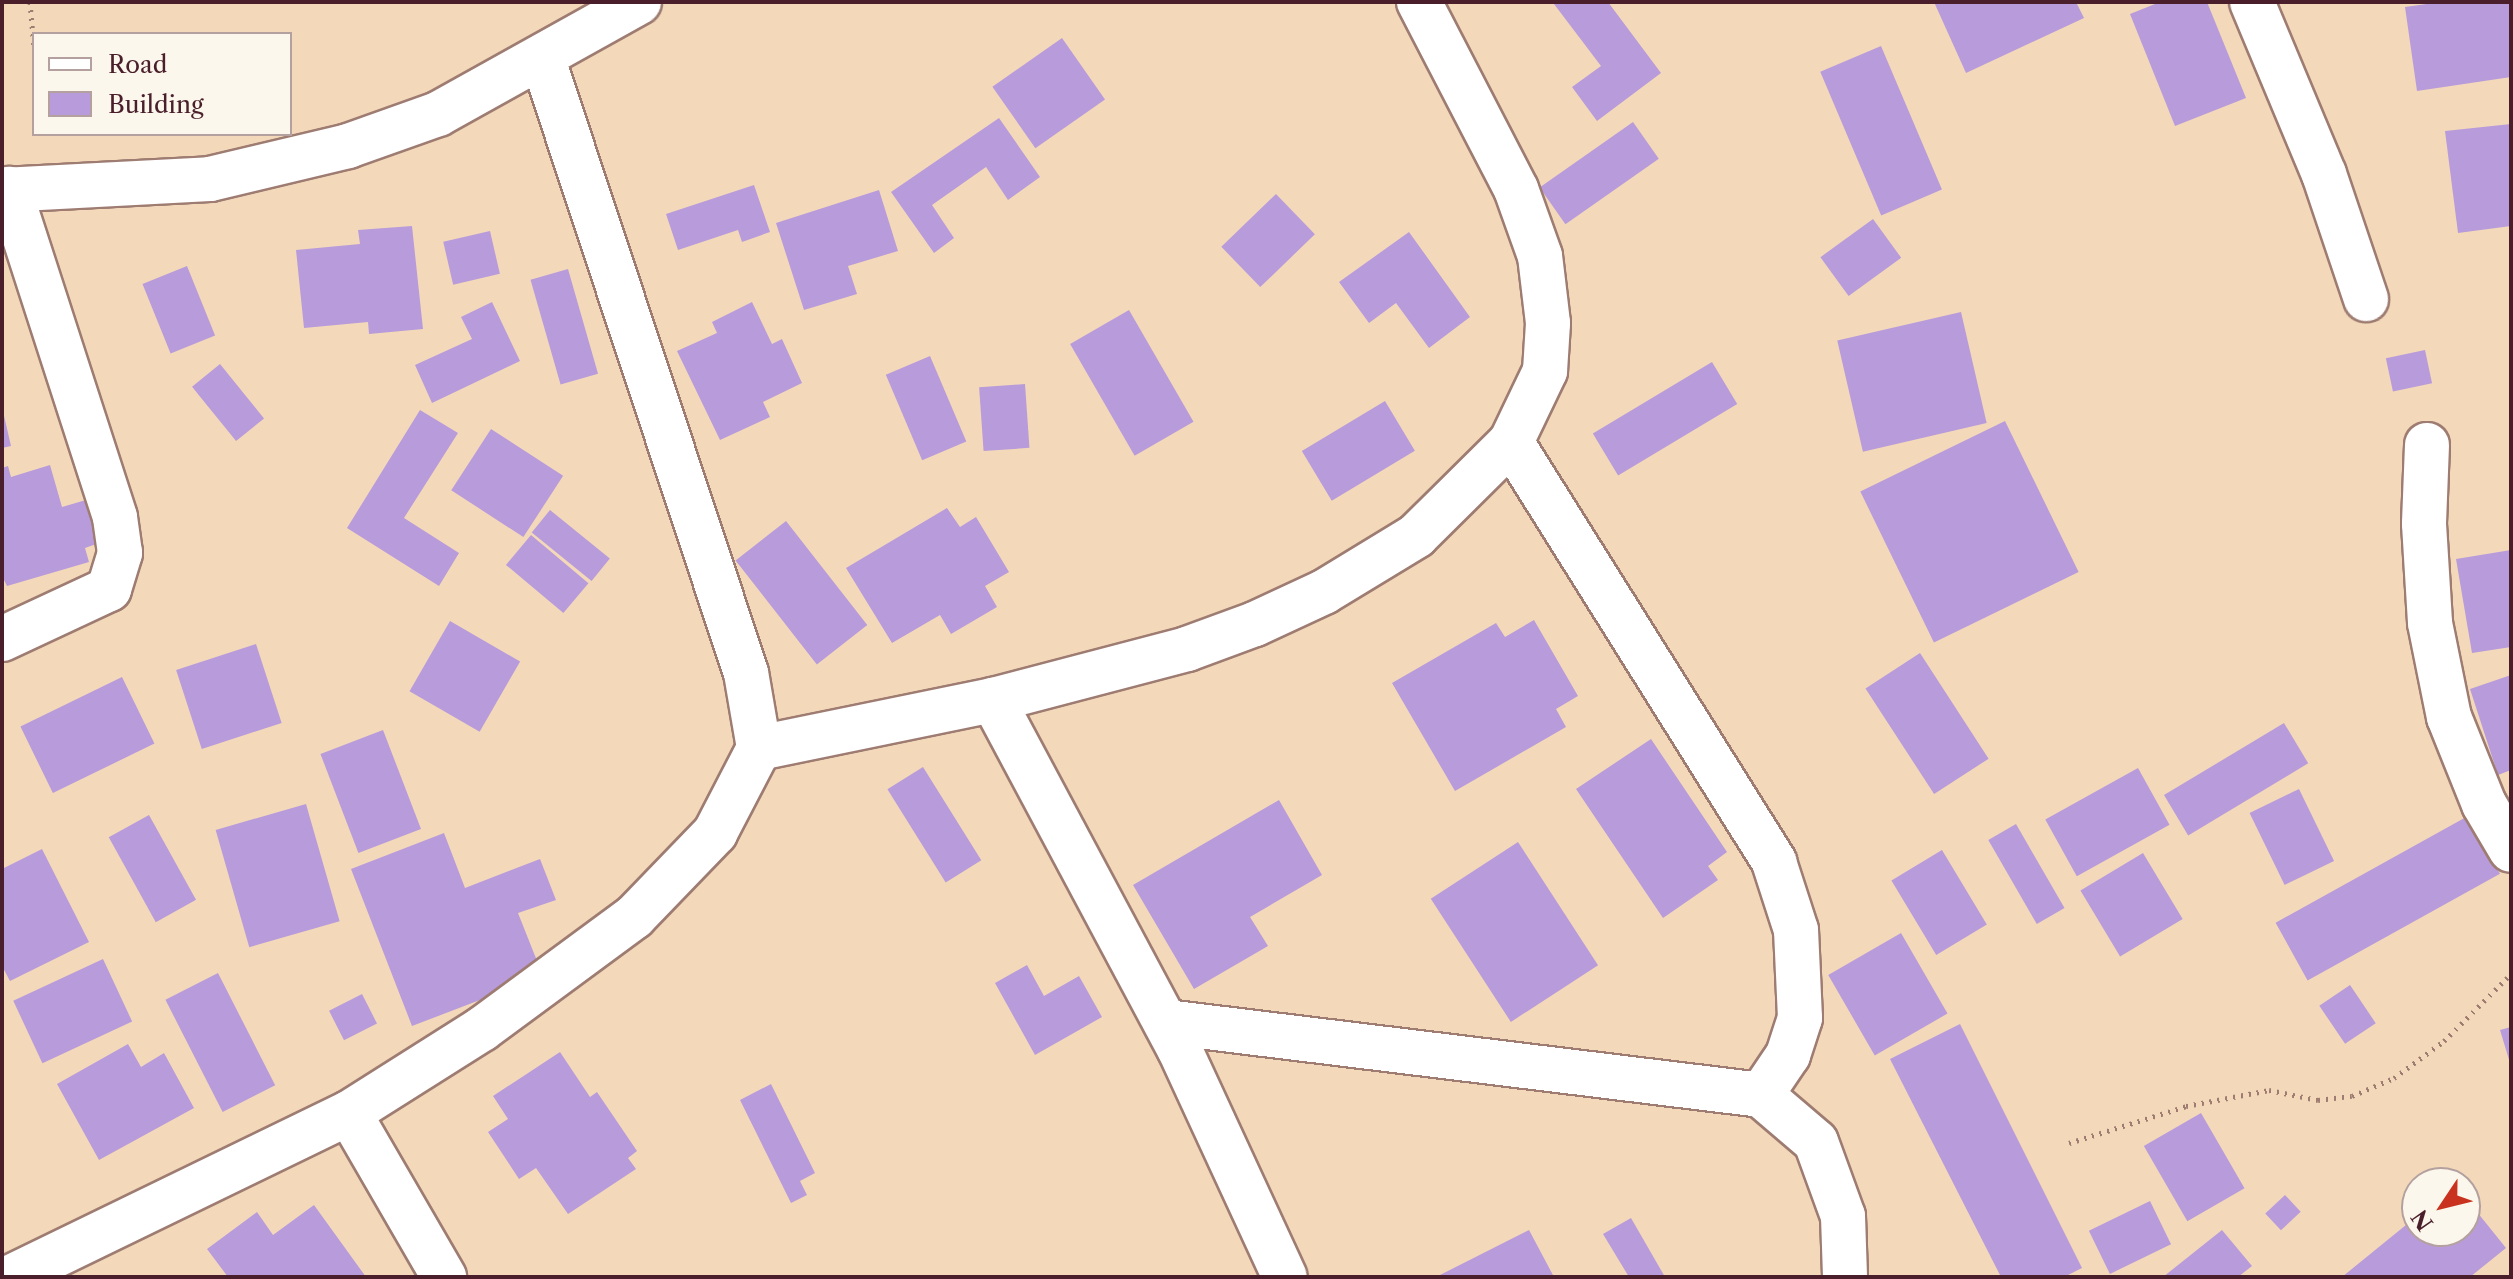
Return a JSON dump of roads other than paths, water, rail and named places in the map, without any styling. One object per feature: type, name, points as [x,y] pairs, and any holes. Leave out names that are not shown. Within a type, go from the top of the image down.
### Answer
[{"type":"street","points":[[2,639],[109,589],[120,553],[115,517],[6,190],[210,179],[348,146],[438,114],[543,60],[639,2]]},
{"type":"street","points":[[759,748],[993,700],[1187,649],[1324,592],[1416,536],[1511,442],[1545,371],[1548,323],[1540,256],[1516,189],[1419,2]]},
{"type":"street","points":[[2252,2],[2324,174],[2366,299]]},
{"type":"street","points":[[11,1277],[349,1113],[482,1029],[634,917],[715,833],[759,748],[746,673],[543,60]]},
{"type":"street","points":[[1511,442],[1774,862],[1796,930],[1800,1018],[1788,1055],[1761,1095]]},
{"type":"street","points":[[2427,445],[2424,524],[2430,623],[2449,717],[2484,804],[2511,850]]},
{"type":"street","points":[[993,700],[1166,1022],[1285,1277]]},
{"type":"street","points":[[1166,1022],[1761,1095],[1816,1142],[1843,1216],[1845,1277]]},
{"type":"street","points":[[349,1113],[444,1277]]}]
